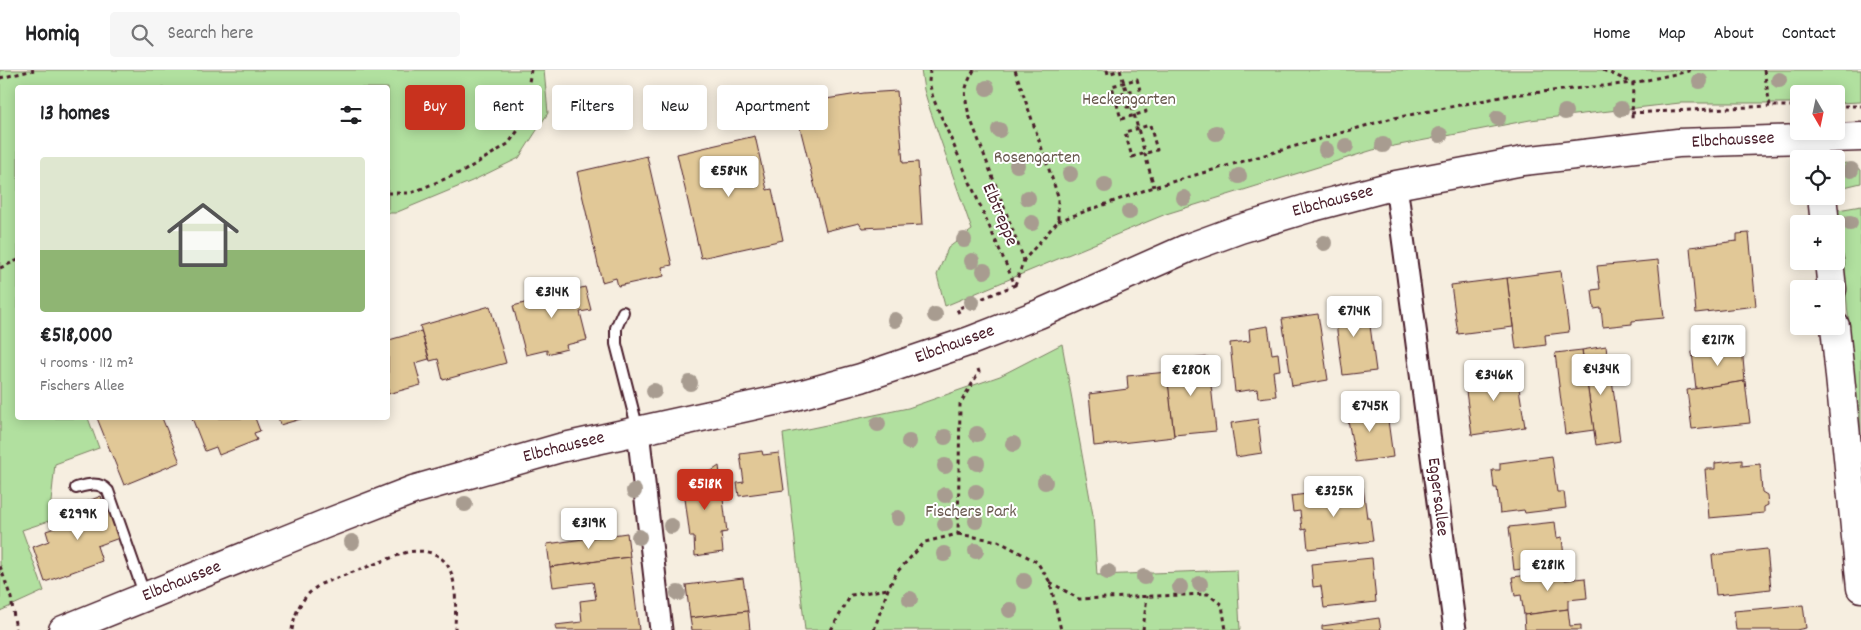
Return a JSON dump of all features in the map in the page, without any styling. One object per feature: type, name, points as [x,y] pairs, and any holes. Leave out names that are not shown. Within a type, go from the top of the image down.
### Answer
[{"type":"main road","name":"Elbchaussee","points":[[63,630],[413,490],[560,448],[792,397],[861,378],[970,341],[1039,314],[1139,269],[1240,229],[1310,208],[1396,185],[1523,161],[1635,148],[1736,140],[1818,148],[1861,137]]},
{"type":"main road","points":[[1836,335],[1861,588]]},
{"type":"street","name":"Eggersallee","points":[[1396,185],[1455,630]]},
{"type":"street","points":[[638,431],[661,630]]},
{"type":"lane","points":[[623,312],[616,328],[616,344],[638,431]]},
{"type":"lane","points":[[76,488],[93,484],[105,487],[108,491],[145,597]]},
{"type":"path","points":[[0,78],[34,70]]},
{"type":"path","points":[[390,194],[411,192],[464,171],[508,144],[522,124],[531,70]]},
{"type":"path","name":"Elbtreppe","points":[[930,70],[933,98],[1014,285]]},
{"type":"path","points":[[974,70],[965,85],[965,99],[969,115],[1024,260]]},
{"type":"path","points":[[1015,70],[1058,196],[1058,221]]},
{"type":"path","points":[[1107,70],[1108,74],[1120,70],[1126,90]]},
{"type":"path","points":[[1603,70],[1633,82]]},
{"type":"path","points":[[957,308],[1014,285],[1024,260],[1058,221],[1154,186],[1388,119],[1512,95],[1633,82],[1694,70]]},
{"type":"path","points":[[1764,70],[1770,106]]},
{"type":"path","points":[[1137,79],[1142,95],[1146,112],[1121,119],[1112,86],[1137,79]]},
{"type":"path","points":[[1633,82],[1631,113],[1635,148]]},
{"type":"path","points":[[1126,90],[1131,91],[1136,97],[1135,105],[1132,108]]},
{"type":"path","points":[[1126,90],[1123,93],[1122,101],[1127,107],[1132,108]]},
{"type":"path","points":[[1136,97],[1142,95]]},
{"type":"path","points":[[1116,102],[1122,101]]},
{"type":"path","points":[[1631,113],[1790,106]]},
{"type":"path","points":[[1845,106],[1861,106]]},
{"type":"path","points":[[1132,108],[1154,186]]},
{"type":"path","points":[[1150,125],[1157,150],[1132,157],[1125,132],[1138,128],[1150,125]]},
{"type":"path","points":[[0,268],[15,261]]},
{"type":"path","points":[[958,534],[960,404],[979,372]]},
{"type":"path","points":[[874,630],[888,589],[897,572],[925,542],[958,534],[998,541],[1037,562],[1050,582],[1061,630]]},
{"type":"path","points":[[292,630],[294,619],[302,601],[309,592],[321,584],[406,552],[416,551],[443,559],[450,568],[456,590],[455,630]]},
{"type":"path","points":[[0,566],[11,598],[16,630]]},
{"type":"path","points":[[1050,582],[1079,598],[1208,594],[1222,605],[1226,630]]},
{"type":"path","points":[[831,630],[851,595],[888,589]]},
{"type":"path","points":[[1143,630],[1147,596]]},
{"type":"green space","points":[[0,70],[544,70],[548,113],[542,122],[542,85],[475,85],[475,130],[537,130],[519,158],[472,181],[395,213],[390,213],[390,85],[15,85],[15,420],[89,420],[99,448],[55,464],[49,521],[22,530],[44,591],[0,611]]},
{"type":"green space","name":"Rosengarten","points":[[921,70],[1861,70],[1861,102],[1845,103],[1845,85],[1790,85],[1790,103],[1680,103],[1530,120],[1373,150],[1166,214],[945,306],[937,275],[948,248],[972,230],[924,90]]},
{"type":"green space","points":[[1845,163],[1861,170],[1861,183],[1845,187]]},
{"type":"green space","points":[[1861,206],[1861,450],[1844,270],[1845,215],[1838,215],[1838,210]]},
{"type":"green space","name":"Fischers Park","points":[[1062,344],[1093,515],[1097,575],[1237,570],[1240,630],[805,630],[783,434],[908,408],[1000,376]]},
{"type":"building","points":[[897,91],[903,163],[918,162],[922,225],[862,228],[859,223],[826,231],[801,130],[828,130],[828,99],[864,93]]},
{"type":"building","points":[[755,136],[767,190],[772,189],[783,240],[701,258],[677,154]]},
{"type":"building","points":[[647,156],[672,265],[662,267],[664,276],[618,286],[616,278],[602,282],[577,172]]},
{"type":"building","points":[[1749,233],[1756,306],[1696,313],[1690,247],[1737,241],[1737,234]]},
{"type":"building","points":[[1658,260],[1664,318],[1632,321],[1632,324],[1603,327],[1601,308],[1594,309],[1592,290],[1600,289],[1597,266]]},
{"type":"building","points":[[1561,271],[1569,332],[1545,335],[1546,345],[1516,349],[1507,278]]},
{"type":"building","points":[[1507,278],[1513,327],[1458,334],[1451,285]]},
{"type":"building","points":[[552,284],[555,295],[585,287],[591,310],[580,312],[587,340],[566,345],[567,349],[547,354],[547,350],[526,355],[513,306],[532,301],[529,289]]},
{"type":"building","points":[[1352,300],[1352,305],[1367,303],[1376,371],[1343,375],[1333,302]]},
{"type":"building","points":[[490,306],[506,363],[443,380],[438,359],[430,361],[420,326]]},
{"type":"building","points":[[1318,314],[1328,380],[1292,386],[1282,319]]},
{"type":"building","points":[[1268,326],[1272,354],[1278,353],[1280,370],[1273,371],[1276,396],[1258,398],[1257,389],[1235,392],[1230,343],[1250,341],[1249,329]]},
{"type":"building","points":[[421,331],[429,359],[415,363],[421,385],[390,393],[390,340]]},
{"type":"building","points":[[1606,346],[1620,441],[1596,445],[1582,350]]},
{"type":"building","points":[[1742,347],[1745,381],[1696,389],[1692,352]]},
{"type":"building","points":[[1582,350],[1594,430],[1565,434],[1555,353]]},
{"type":"building","points":[[1208,357],[1216,431],[1174,435],[1166,367],[1180,365],[1179,360]]},
{"type":"building","points":[[1516,369],[1525,427],[1472,435],[1464,377]]},
{"type":"building","points":[[1167,372],[1174,437],[1094,446],[1089,394],[1128,389],[1127,376]]},
{"type":"building","points":[[1745,381],[1750,423],[1692,429],[1687,390]]},
{"type":"building","points":[[1377,402],[1379,414],[1387,413],[1393,457],[1356,462],[1348,420],[1352,417],[1351,405]]},
{"type":"building","points":[[1258,419],[1262,453],[1236,457],[1231,423]]},
{"type":"building","points":[[98,420],[163,420],[180,462],[124,485]]},
{"type":"building","points":[[193,420],[256,420],[260,431],[254,433],[257,440],[219,455],[216,447],[205,451]]},
{"type":"building","points":[[279,420],[297,420],[280,425]]},
{"type":"building","points":[[762,451],[763,455],[779,453],[784,490],[739,496],[737,483],[744,482],[740,454]]},
{"type":"building","points":[[1552,456],[1557,492],[1564,492],[1566,508],[1525,513],[1524,510],[1500,513],[1497,488],[1494,488],[1492,470],[1500,470],[1500,463]]},
{"type":"building","points":[[1742,460],[1742,466],[1760,464],[1762,492],[1767,495],[1768,505],[1764,507],[1764,513],[1709,518],[1705,469],[1715,469],[1715,463]]},
{"type":"building","points":[[719,466],[727,532],[721,533],[723,552],[695,556],[694,537],[690,537],[682,475],[699,473],[704,476]]},
{"type":"building","points":[[1363,487],[1367,518],[1370,518],[1373,541],[1308,549],[1306,529],[1302,530],[1300,511],[1293,512],[1291,496]]},
{"type":"building","points":[[101,496],[106,510],[112,508],[122,537],[97,546],[102,561],[45,582],[33,547],[49,541],[46,531],[86,517],[81,504]]},
{"type":"building","points":[[1555,522],[1557,538],[1562,537],[1565,568],[1532,571],[1532,568],[1514,570],[1509,527]]},
{"type":"building","points":[[627,533],[630,557],[550,567],[547,544]]},
{"type":"building","points":[[1767,549],[1771,589],[1716,595],[1712,555]]},
{"type":"building","points":[[630,557],[639,630],[556,630],[555,625],[582,622],[580,601],[596,599],[593,582],[553,587],[550,567]]},
{"type":"building","points":[[1372,558],[1376,602],[1324,608],[1321,586],[1313,587],[1311,564]]},
{"type":"building","points":[[1564,571],[1565,580],[1585,578],[1587,598],[1568,600],[1568,609],[1524,615],[1521,595],[1515,596],[1512,577]]},
{"type":"building","points":[[743,578],[748,611],[690,618],[686,585]]},
{"type":"building","points":[[1803,605],[1806,628],[1796,630],[1736,630],[1734,611]]},
{"type":"building","points":[[1568,609],[1570,626],[1581,625],[1581,630],[1525,630],[1524,615]]},
{"type":"building","points":[[748,611],[750,630],[692,630],[690,618]]},
{"type":"building","points":[[1379,618],[1381,630],[1322,630],[1322,626]]},
{"type":"park label","name":"Heckengarten","points":[[1129,100]]}]
